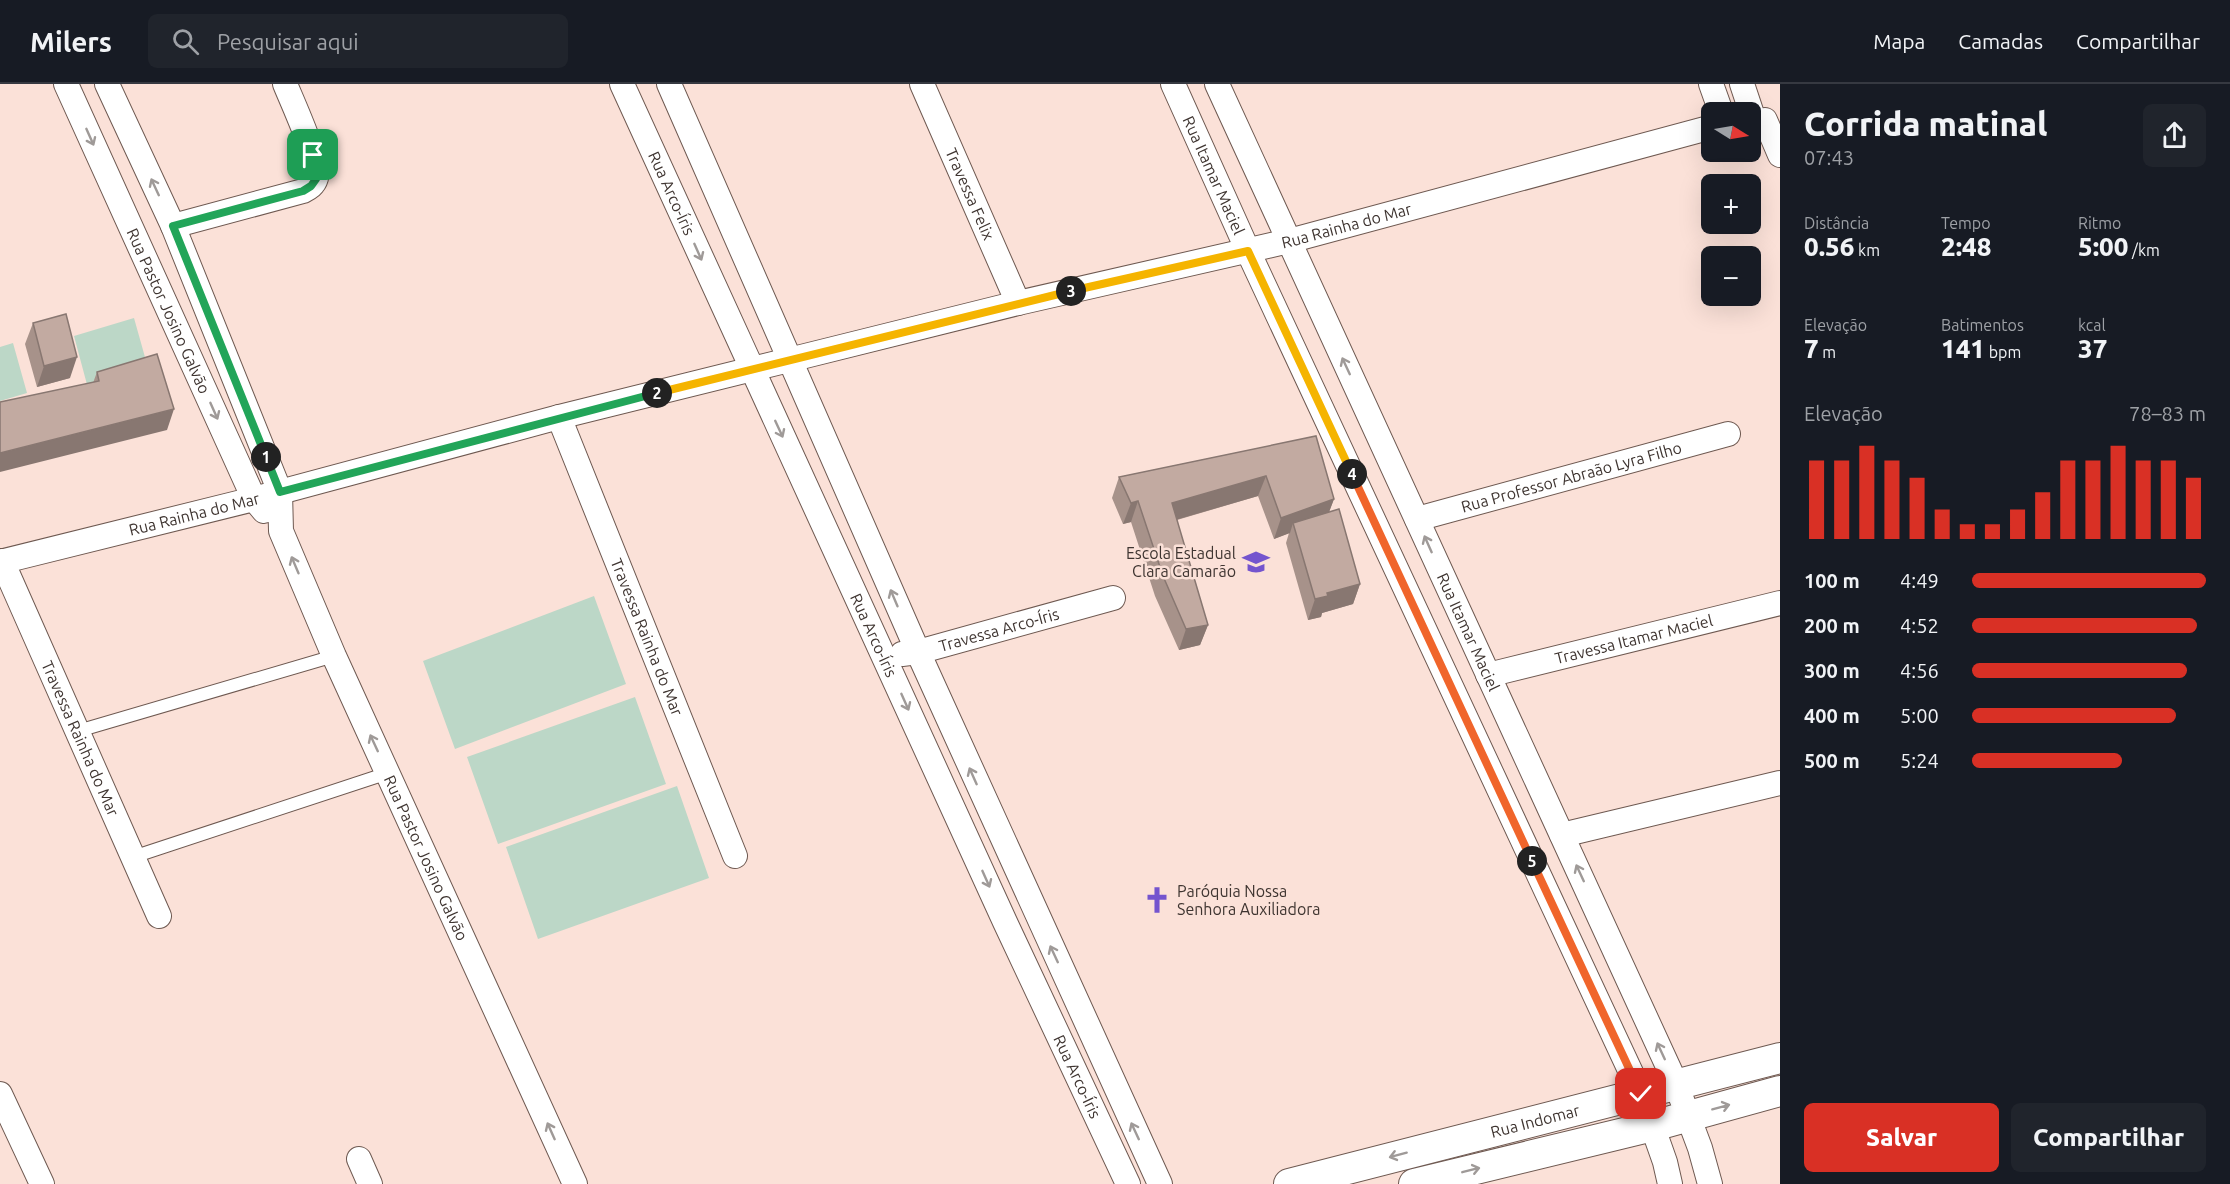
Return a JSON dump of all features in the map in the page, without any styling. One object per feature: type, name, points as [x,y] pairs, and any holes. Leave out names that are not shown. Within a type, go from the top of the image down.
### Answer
[{"type":"street","name":"Rua Pastor Josino Galvão","points":[[66,84],[254,499],[281,531],[334,656],[575,1184]]},
{"type":"street","name":"Rua Pastor Josino Galvão","points":[[107,84],[173,226],[280,492],[281,531]]},
{"type":"street","points":[[173,226],[303,191],[311,186],[316,179],[313,155],[285,84]]},
{"type":"street","name":"Rua Arco-Íris","points":[[622,84],[1005,922],[1128,1184]]},
{"type":"street","name":"Rua Arco-Íris","points":[[669,84],[918,652],[1160,1184]]},
{"type":"street","name":"Travessa Felix","points":[[922,84],[1018,303]]},
{"type":"street","name":"Rua Itamar Maciel","points":[[1173,84],[1248,251],[1641,1094],[1670,1184]]},
{"type":"street","name":"Rua Itamar Maciel","points":[[1217,84],[1676,1084],[1710,1184]]},
{"type":"street","points":[[1711,84],[1717,102]]},
{"type":"street","points":[[1742,84],[1780,155]]},
{"type":"street","name":"Rua Rainha do Mar","points":[[1,561],[254,499],[559,417],[751,369],[1018,303],[1289,241],[1701,131]]},
{"type":"street","name":"Travessa Rainha do Mar","points":[[559,417],[735,856]]},
{"type":"street","name":"Rua Professor Abraão Lyra Filho","points":[[1417,519],[1728,434]]},
{"type":"street","name":"Travessa Rainha do Mar","points":[[1,561],[159,916]]},
{"type":"street","name":"Travessa Arco-Íris","points":[[884,656],[918,652],[1113,598]]},
{"type":"street","name":"Travessa Itamar Maciel","points":[[1488,675],[1780,603]]},
{"type":"street","points":[[1562,835],[1780,783]]},
{"type":"street","points":[[1005,922],[1035,913]]},
{"type":"street","name":"Rua Indomar","points":[[1288,1184],[1780,1058]]},
{"type":"street","name":"Rua Indomar","points":[[1431,1182],[1653,1126],[1780,1091]]},
{"type":"street","points":[[0,1094],[42,1184]]},
{"type":"street","points":[[1431,1146],[1431,1182]]},
{"type":"street","points":[[359,1159],[370,1184]]},
{"type":"lane","points":[[78,731],[334,656]]},
{"type":"lane","points":[[133,857],[388,773]]},
{"type":"green space","points":[[134,318],[150,375],[89,392],[74,336]]},
{"type":"green space","points":[[13,343],[27,393],[0,401],[0,347]]},
{"type":"green space","points":[[594,596],[626,684],[455,749],[423,661]]},
{"type":"green space","points":[[635,697],[666,784],[498,844],[467,757]]},
{"type":"green space","points":[[677,786],[709,878],[538,939],[506,847]]},
{"type":"building","points":[[66,314],[77,357],[44,366],[33,323]]},
{"type":"building","points":[[157,354],[174,409],[0,453],[0,402],[99,381],[97,372]]},
{"type":"building","points":[[1316,436],[1334,499],[1281,518],[1266,476],[1172,503],[1208,625],[1186,629],[1163,576],[1138,501],[1131,503],[1119,477]]},
{"type":"building","points":[[1339,509],[1360,584],[1327,593],[1328,596],[1315,599],[1293,523]]},
{"type":"place","name":"Escola Estadual Clara Camarão","points":[[1256,562]]},
{"type":"place","name":"Paróquia Nossa Senhora Auxiliadora","points":[[1157,900]]},
{"type":"route","points":[[313,155],[316,164],[316,179],[303,191],[173,226],[280,492],[687,385],[1018,303],[1248,251],[1641,1094]]}]
